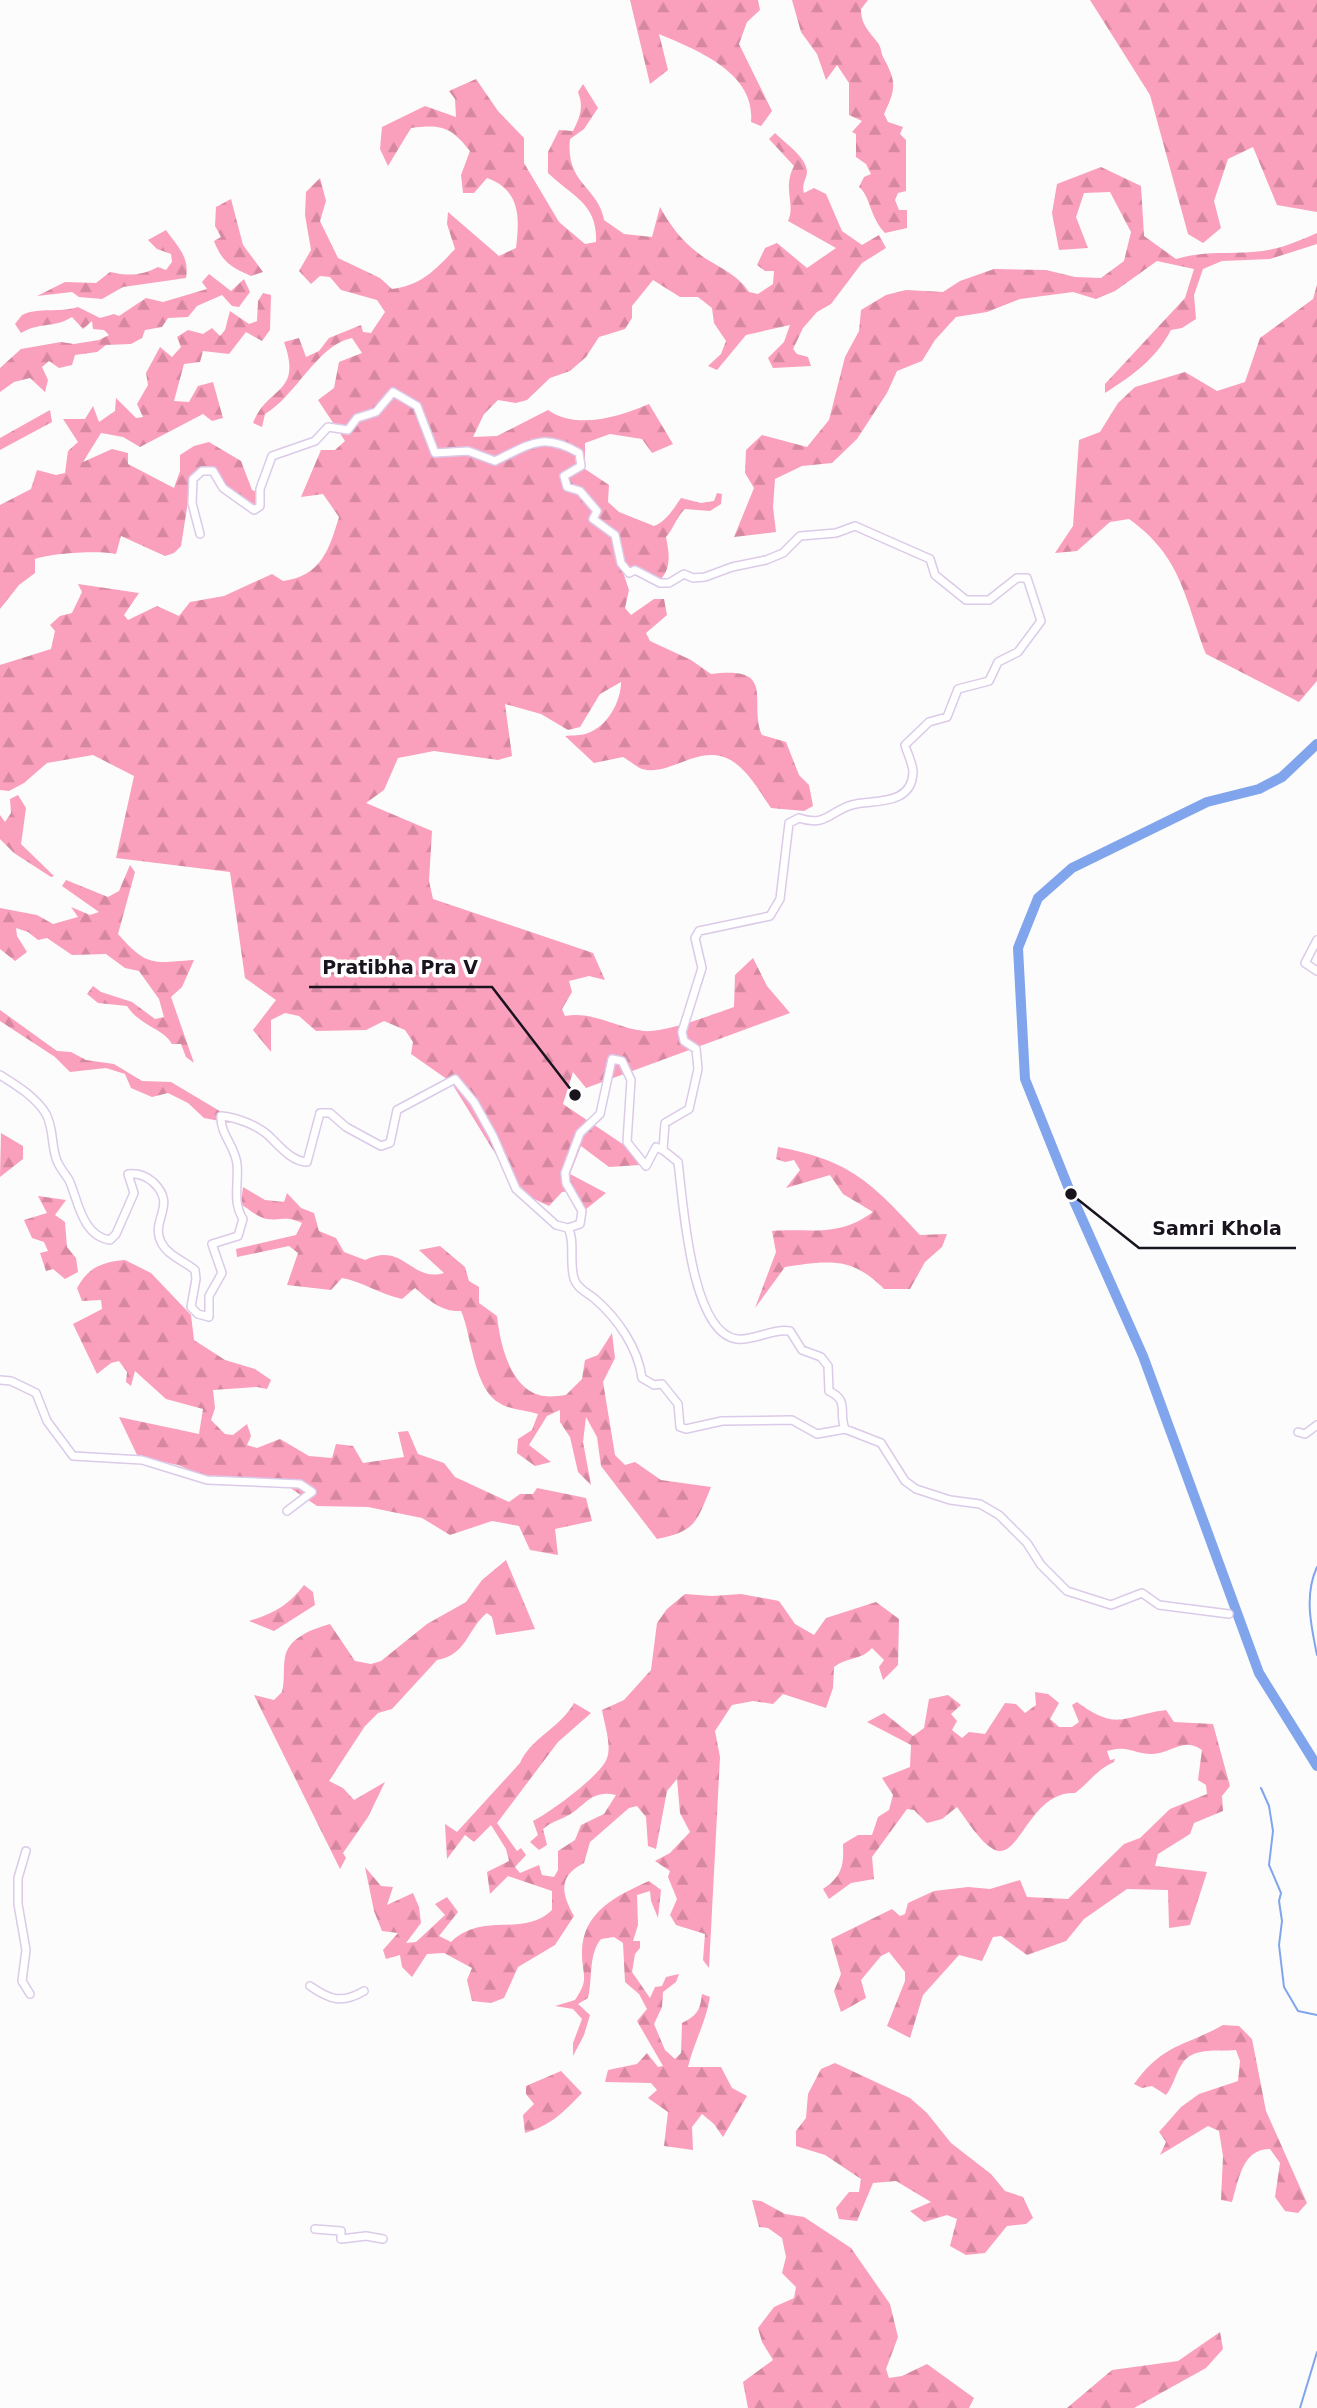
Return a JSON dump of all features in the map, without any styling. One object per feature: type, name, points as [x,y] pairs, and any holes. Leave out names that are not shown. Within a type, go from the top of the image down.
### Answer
[{"type":"street","points":[[200,534],[192,503],[193,479],[202,471],[213,471],[223,488],[254,510],[260,506],[260,489],[272,456],[315,441],[328,428],[348,430],[357,418],[376,412],[393,392],[417,406],[435,453],[468,451],[495,461],[537,441],[556,440],[579,453],[581,466],[564,476],[567,487],[580,491],[597,511],[593,519],[615,535],[621,563],[629,573],[635,570],[660,583],[669,583],[684,574],[693,578],[705,577],[732,567],[766,560],[783,553],[800,537],[836,533],[855,526],[930,559],[934,575],[967,600],[989,600],[1017,578],[1027,578],[1041,621],[1018,652],[998,662],[989,681],[958,689],[947,717],[929,722],[905,745],[913,772],[907,788],[884,803],[855,804],[819,822],[799,818],[789,823],[780,899],[770,916],[699,931],[695,938],[702,968],[682,1032],[684,1041],[696,1049],[698,1069],[690,1109],[664,1123],[663,1150]]},
{"type":"street","points":[[1317,940],[1305,963],[1317,971]]},
{"type":"street","points":[[0,1075],[32,1098],[45,1113],[52,1131],[57,1160],[69,1181],[80,1212],[96,1234],[110,1240],[116,1234],[134,1193],[127,1181],[128,1174],[150,1179],[162,1192],[165,1202],[159,1232],[161,1242],[170,1253],[195,1270],[197,1279],[191,1307],[198,1314],[209,1317],[209,1296],[222,1273],[212,1244],[237,1236],[243,1219],[235,1206],[237,1161],[223,1134],[221,1115],[233,1116],[252,1126],[270,1136],[298,1161],[307,1162],[310,1160],[320,1113],[330,1113],[346,1127],[381,1146],[390,1143],[397,1110],[455,1079],[474,1102],[493,1136],[516,1189],[556,1225],[568,1227],[580,1224],[582,1211],[566,1183],[565,1173],[580,1133],[600,1114],[612,1059],[622,1061],[631,1080],[628,1142],[646,1166],[656,1147],[678,1162],[685,1236],[707,1314],[719,1331],[737,1339],[778,1329],[790,1331],[802,1350],[821,1357],[830,1374],[829,1391],[841,1398],[844,1405],[842,1421],[845,1429]]},
{"type":"street","points":[[568,1227],[572,1235],[569,1251],[573,1278],[579,1287],[612,1315],[640,1362],[642,1378],[654,1385],[662,1384],[678,1404],[680,1427],[686,1429],[722,1421],[792,1420],[817,1434],[845,1429],[881,1443],[905,1481],[916,1489],[950,1500],[980,1504],[999,1515],[1027,1543],[1041,1565],[1067,1591],[1111,1605],[1142,1593],[1159,1605],[1229,1614]]},
{"type":"street","points":[[0,1380],[11,1381],[36,1393],[47,1421],[73,1455],[142,1461],[175,1468],[207,1480],[300,1485],[312,1492],[287,1511]]},
{"type":"street","points":[[1298,1432],[1304,1434],[1317,1425]]},
{"type":"street","points":[[26,1851],[19,1878],[18,1904],[26,1950],[22,1981],[30,1994]]},
{"type":"street","points":[[310,1986],[335,2001],[345,2000],[364,1991]]},
{"type":"street","points":[[315,2229],[341,2231],[341,2239],[366,2236],[383,2239]]},
{"type":"green space","points":[[630,0],[758,0],[760,10],[747,22],[739,44],[772,111],[761,126],[751,122],[750,105],[744,90],[734,77],[706,56],[659,34],[668,70],[650,84]]},
{"type":"green space","points":[[792,0],[868,0],[861,9],[862,19],[879,45],[893,79],[893,92],[884,114],[888,122],[903,127],[900,134],[906,140],[906,191],[898,193],[895,200],[899,210],[907,210],[907,228],[885,233],[876,221],[866,195],[859,187],[864,177],[871,174],[866,164],[856,157],[856,134],[852,132],[862,121],[849,115],[849,83],[837,65],[826,80],[817,54],[801,32]]},
{"type":"green space","points":[[1090,0],[1317,0],[1317,212],[1277,205],[1253,147],[1228,159],[1214,201],[1221,228],[1203,243],[1188,234],[1150,95]]},
{"type":"green space","points":[[476,79],[498,111],[524,138],[524,163],[559,222],[585,244],[596,242],[593,218],[582,202],[548,173],[548,152],[559,130],[573,131],[578,121],[581,107],[578,92],[583,84],[598,108],[584,129],[570,139],[572,166],[596,200],[604,220],[624,234],[652,237],[660,207],[676,232],[692,248],[732,275],[749,292],[758,294],[773,284],[774,271],[765,271],[757,265],[765,248],[777,243],[807,268],[836,248],[788,221],[791,208],[789,182],[794,166],[769,139],[775,133],[799,155],[806,166],[804,193],[814,188],[826,194],[842,231],[862,245],[879,235],[886,248],[862,263],[831,304],[817,312],[803,328],[793,349],[797,354],[808,357],[811,366],[773,368],[768,358],[784,342],[790,325],[746,335],[717,370],[708,366],[721,354],[726,341],[714,323],[712,308],[698,297],[680,297],[653,280],[632,306],[632,318],[625,329],[599,337],[586,357],[570,371],[550,378],[527,400],[516,403],[498,400],[484,414],[473,437],[497,436],[548,410],[559,416],[584,420],[611,417],[649,404],[673,444],[652,453],[642,439],[610,434],[585,443],[585,469],[609,485],[608,502],[619,512],[654,526],[666,518],[681,498],[701,503],[714,501],[717,493],[722,494],[721,504],[710,511],[685,509],[682,512],[666,537],[668,565],[660,580],[636,567],[622,569],[629,590],[625,608],[631,615],[654,599],[664,599],[667,615],[646,633],[650,641],[691,660],[711,674],[745,675],[753,681],[762,735],[786,742],[799,775],[809,785],[813,806],[804,811],[771,808],[741,768],[728,759],[715,755],[702,756],[654,770],[642,769],[623,757],[594,763],[565,736],[586,734],[602,725],[616,705],[621,682],[600,694],[580,727],[568,730],[541,714],[505,704],[512,756],[498,760],[434,751],[398,758],[384,790],[366,803],[432,831],[429,881],[433,899],[593,953],[605,980],[589,976],[569,981],[572,992],[562,1009],[565,1016],[586,1016],[644,1031],[689,1022],[734,1007],[735,975],[753,958],[767,986],[790,1013],[586,1088],[573,1072],[563,1104],[633,1151],[640,1165],[609,1167],[581,1146],[570,1174],[606,1193],[580,1214],[573,1191],[562,1192],[549,1206],[519,1192],[451,1082],[411,1054],[413,1042],[405,1030],[384,1021],[366,1030],[316,1031],[299,1016],[285,1013],[271,1020],[271,1052],[253,1030],[276,1000],[245,978],[230,872],[116,858],[134,776],[93,755],[47,763],[24,783],[9,791],[0,790],[0,665],[51,649],[55,631],[50,625],[60,616],[72,613],[82,592],[78,584],[139,593],[124,615],[128,620],[157,606],[179,616],[190,602],[224,596],[272,574],[283,581],[296,578],[306,574],[322,560],[339,517],[323,494],[301,497],[321,450],[335,450],[345,441],[318,400],[334,388],[339,362],[362,353],[352,338],[339,343],[317,360],[287,396],[265,414],[262,427],[253,423],[266,402],[286,381],[289,359],[284,342],[299,338],[306,357],[319,351],[329,338],[361,325],[363,332],[371,333],[385,312],[377,300],[341,290],[330,277],[320,276],[311,284],[299,271],[311,250],[305,215],[306,192],[320,178],[326,201],[320,221],[338,258],[380,278],[392,289],[420,280],[455,249],[447,224],[448,212],[499,256],[516,248],[518,225],[512,197],[498,183],[487,178],[474,193],[463,193],[461,175],[470,151],[451,132],[438,127],[411,128],[388,166],[380,149],[382,127],[425,106],[456,117],[455,99],[449,91]]},
{"type":"green space","points":[[1101,167],[1141,186],[1144,236],[1176,259],[1205,254],[1269,250],[1317,233],[1317,244],[1270,259],[1222,261],[1203,269],[1194,295],[1196,319],[1182,328],[1171,330],[1158,350],[1142,366],[1105,393],[1105,384],[1185,298],[1194,269],[1157,261],[1115,291],[1096,299],[1073,292],[1020,299],[987,312],[956,317],[935,340],[922,361],[897,371],[887,393],[857,439],[832,463],[802,466],[775,479],[773,507],[776,532],[734,537],[754,488],[745,473],[746,450],[762,435],[807,447],[829,420],[845,357],[859,331],[861,310],[886,295],[906,290],[943,292],[960,281],[994,269],[1046,270],[1075,277],[1101,278],[1124,261],[1131,232],[1110,192],[1084,193],[1076,217],[1088,248],[1059,250],[1052,213],[1057,184]]},
{"type":"green space","points":[[231,199],[243,245],[263,272],[251,276],[238,270],[224,259],[217,248],[214,241],[221,237],[215,226],[216,207]]},
{"type":"green space","points":[[166,230],[184,257],[186,278],[123,287],[102,299],[79,297],[72,292],[37,296],[65,282],[96,283],[110,272],[134,274],[158,267],[166,270],[172,262],[171,254],[157,249],[148,240]]},
{"type":"green space","points":[[209,274],[231,291],[244,279],[250,292],[239,307],[232,306],[222,295],[197,306],[188,317],[168,318],[162,327],[145,330],[142,338],[131,344],[106,345],[97,352],[75,355],[72,365],[59,368],[49,361],[42,367],[48,380],[45,392],[30,378],[14,382],[0,392],[0,368],[21,349],[61,342],[74,344],[99,340],[109,335],[104,330],[93,329],[92,321],[83,329],[72,317],[21,333],[15,324],[22,315],[35,311],[78,307],[100,318],[114,314],[119,316],[146,298],[163,302],[207,289],[202,282]]},
{"type":"green space","points":[[1317,285],[1317,681],[1299,702],[1206,654],[1186,596],[1171,563],[1147,533],[1129,519],[1110,522],[1077,551],[1055,553],[1073,526],[1079,440],[1100,432],[1118,403],[1135,387],[1185,372],[1217,391],[1245,382],[1260,338],[1313,299]]},
{"type":"green space","points":[[263,293],[271,295],[270,330],[262,341],[246,332],[229,354],[203,351],[200,362],[184,364],[174,401],[189,402],[198,386],[213,382],[223,418],[212,421],[203,414],[140,447],[123,437],[101,433],[83,462],[112,449],[128,453],[128,464],[174,488],[180,471],[180,455],[194,446],[209,442],[241,461],[252,490],[257,492],[257,502],[253,505],[226,486],[213,467],[203,466],[192,476],[181,546],[174,553],[165,556],[121,536],[116,554],[76,553],[35,559],[35,573],[19,585],[0,609],[0,505],[31,489],[37,470],[56,475],[65,473],[68,451],[78,442],[63,419],[85,419],[93,406],[99,422],[115,411],[116,398],[136,418],[143,417],[137,404],[148,385],[146,373],[160,347],[172,357],[181,347],[177,337],[188,330],[203,334],[212,328],[220,336],[225,330],[230,311],[249,324],[257,321],[258,301]]},
{"type":"green space","points":[[50,410],[52,422],[0,450],[0,438]]},
{"type":"green space","points":[[18,795],[26,808],[21,844],[54,876],[51,877],[14,853],[0,839],[0,815],[5,822],[11,813],[10,799]]},
{"type":"green space","points":[[130,865],[135,872],[118,934],[144,958],[159,962],[194,960],[182,987],[171,997],[194,1063],[186,1057],[181,1044],[172,1044],[163,1034],[139,1019],[127,1006],[98,1003],[87,994],[93,986],[101,992],[132,1002],[155,1019],[164,1017],[159,999],[139,971],[125,968],[106,954],[72,955],[47,938],[38,940],[28,932],[16,928],[17,936],[27,952],[15,961],[0,949],[0,908],[37,915],[53,924],[78,917],[71,907],[90,915],[99,912],[62,886],[66,880],[108,897],[119,891]]},
{"type":"green space","points":[[0,1010],[57,1051],[71,1052],[86,1060],[114,1064],[142,1081],[171,1082],[223,1113],[230,1123],[204,1118],[188,1103],[168,1093],[152,1097],[131,1088],[125,1074],[106,1068],[70,1072],[55,1057],[0,1021]]},
{"type":"green space","points":[[1,1133],[23,1146],[23,1159],[0,1177]]},
{"type":"green space","points":[[778,1147],[824,1159],[858,1176],[888,1201],[920,1235],[947,1234],[942,1247],[925,1262],[910,1289],[884,1289],[861,1271],[839,1263],[800,1265],[785,1267],[755,1308],[776,1252],[772,1231],[836,1229],[848,1226],[873,1212],[843,1194],[830,1175],[786,1188],[800,1170],[794,1160],[785,1162],[776,1159]]},
{"type":"green space","points":[[243,1187],[265,1200],[284,1202],[287,1193],[301,1208],[314,1213],[319,1231],[336,1238],[344,1252],[365,1260],[389,1255],[423,1273],[444,1273],[419,1250],[440,1246],[465,1267],[469,1281],[479,1287],[479,1303],[497,1316],[504,1352],[515,1376],[532,1392],[546,1396],[566,1395],[582,1379],[585,1360],[598,1355],[612,1333],[615,1358],[603,1382],[615,1455],[625,1465],[635,1462],[661,1480],[711,1487],[693,1524],[680,1533],[657,1539],[601,1466],[597,1437],[586,1417],[583,1442],[591,1485],[578,1472],[570,1437],[560,1422],[560,1410],[547,1416],[529,1445],[551,1462],[535,1466],[517,1453],[518,1439],[532,1430],[538,1414],[501,1404],[484,1387],[461,1311],[441,1307],[415,1288],[402,1299],[342,1278],[331,1290],[287,1285],[298,1253],[289,1246],[237,1257],[236,1249],[296,1235],[302,1223],[288,1219],[267,1219],[257,1215],[241,1204]]},
{"type":"green space","points":[[38,1196],[66,1200],[55,1215],[65,1222],[67,1247],[76,1258],[78,1272],[65,1279],[53,1269],[46,1271],[40,1253],[48,1251],[44,1242],[32,1238],[24,1220],[47,1213]]},
{"type":"green space","points":[[125,1260],[151,1273],[191,1315],[194,1340],[225,1360],[255,1369],[271,1380],[267,1389],[257,1387],[213,1390],[215,1408],[211,1420],[225,1434],[233,1435],[247,1424],[251,1436],[247,1445],[257,1448],[280,1439],[309,1456],[332,1458],[336,1444],[353,1446],[363,1463],[404,1457],[398,1432],[408,1431],[418,1454],[444,1463],[455,1477],[509,1502],[520,1494],[533,1494],[537,1488],[586,1498],[592,1521],[555,1529],[558,1555],[530,1550],[519,1526],[492,1521],[450,1535],[422,1518],[368,1507],[317,1506],[280,1481],[207,1477],[178,1465],[138,1457],[119,1417],[199,1434],[203,1409],[166,1399],[135,1371],[131,1386],[126,1382],[127,1372],[119,1361],[111,1363],[97,1374],[73,1324],[102,1309],[101,1300],[82,1301],[77,1288],[96,1267]]},
{"type":"green space","points":[[506,1560],[535,1629],[496,1635],[492,1617],[487,1613],[455,1653],[437,1660],[392,1709],[378,1713],[365,1726],[329,1781],[343,1788],[354,1800],[385,1782],[368,1817],[343,1853],[346,1858],[340,1869],[254,1695],[274,1700],[282,1692],[284,1661],[291,1644],[316,1628],[330,1624],[355,1661],[371,1664],[381,1661],[427,1624],[466,1602],[482,1580]]},
{"type":"green space","points":[[304,1585],[313,1592],[315,1605],[274,1631],[249,1621],[280,1608]]},
{"type":"green space","points":[[685,1594],[741,1594],[779,1601],[795,1624],[814,1635],[826,1618],[876,1602],[899,1619],[898,1665],[883,1680],[879,1667],[884,1660],[872,1648],[864,1655],[834,1667],[833,1688],[826,1708],[783,1694],[773,1704],[753,1701],[732,1705],[715,1731],[720,1757],[709,1968],[703,1960],[705,1934],[676,1925],[670,1915],[677,1899],[668,1877],[670,1871],[655,1861],[670,1853],[690,1832],[680,1813],[677,1779],[667,1791],[656,1849],[648,1846],[646,1817],[637,1806],[629,1808],[590,1842],[584,1863],[570,1874],[564,1886],[566,1900],[574,1916],[555,1945],[518,1967],[504,1998],[491,2003],[472,2001],[467,1980],[472,1968],[444,1953],[427,1954],[412,1977],[402,1967],[400,1955],[386,1959],[383,1950],[398,1933],[382,1931],[374,1911],[365,1867],[381,1886],[393,1887],[387,1905],[413,1893],[419,1907],[421,1923],[406,1943],[416,1942],[445,1915],[435,1904],[447,1897],[458,1912],[439,1936],[451,1942],[476,1928],[529,1922],[552,1910],[552,1891],[508,1876],[490,1894],[487,1872],[509,1861],[506,1849],[491,1825],[474,1842],[465,1835],[447,1859],[445,1824],[457,1832],[520,1763],[531,1747],[574,1703],[591,1713],[558,1742],[497,1823],[517,1851],[521,1848],[526,1855],[515,1867],[520,1873],[539,1865],[542,1875],[554,1877],[558,1870],[558,1851],[575,1840],[581,1825],[604,1814],[616,1795],[600,1794],[543,1829],[547,1845],[539,1850],[530,1842],[538,1835],[533,1821],[574,1793],[603,1765],[609,1747],[602,1710],[624,1700],[651,1670],[657,1623],[667,1609]]},
{"type":"green space","points":[[1035,1692],[1048,1694],[1059,1703],[1050,1719],[1059,1727],[1072,1727],[1079,1722],[1072,1705],[1077,1702],[1102,1717],[1112,1719],[1166,1710],[1174,1722],[1213,1724],[1230,1786],[1222,1796],[1223,1811],[1194,1823],[1190,1834],[1158,1854],[1155,1866],[1207,1872],[1190,1925],[1169,1928],[1168,1890],[1127,1889],[1084,1919],[1066,1941],[1027,1955],[1001,1936],[993,1937],[982,1961],[959,1955],[923,1995],[910,2038],[887,2026],[905,1981],[905,1972],[889,1952],[881,1956],[861,1980],[866,1998],[841,2012],[834,1991],[841,1974],[831,1939],[892,1909],[900,1916],[905,1914],[908,1903],[934,1891],[968,1887],[990,1889],[1020,1880],[1027,1897],[1068,1899],[1124,1844],[1140,1838],[1170,1809],[1207,1794],[1206,1785],[1198,1780],[1202,1750],[1195,1746],[1182,1745],[1157,1754],[1125,1749],[1107,1751],[1110,1760],[1115,1759],[1114,1762],[1075,1793],[1059,1795],[1046,1803],[1010,1846],[1002,1851],[993,1849],[983,1841],[957,1807],[942,1819],[927,1823],[914,1810],[907,1809],[872,1857],[874,1879],[851,1883],[829,1899],[823,1889],[838,1875],[843,1858],[843,1844],[858,1835],[872,1835],[878,1817],[889,1810],[893,1795],[882,1778],[910,1767],[911,1745],[867,1722],[884,1713],[913,1736],[924,1728],[929,1699],[948,1695],[961,1705],[951,1714],[957,1721],[952,1730],[962,1738],[969,1732],[985,1734],[1005,1703],[1016,1704],[1025,1713],[1036,1705]]},
{"type":"green space","points":[[649,1881],[661,1890],[658,1918],[650,1891],[637,1895],[638,1925],[633,1941],[640,1941],[640,1948],[635,1954],[632,1972],[650,1998],[655,1987],[662,1986],[666,1977],[679,1974],[676,1982],[663,1992],[662,2007],[654,2024],[665,2050],[675,2059],[681,2053],[682,2023],[697,2011],[702,1994],[710,1997],[688,2067],[721,2067],[732,2088],[747,2096],[723,2137],[714,2124],[702,2114],[692,2127],[693,2150],[664,2146],[668,2112],[648,2098],[657,2090],[651,2083],[605,2082],[608,2070],[637,2064],[647,2053],[658,2067],[663,2066],[637,2021],[647,2009],[639,1994],[625,1982],[623,1943],[614,1937],[601,1939],[597,1945],[592,1959],[588,1998],[578,2004],[590,2015],[584,2035],[573,2056],[573,2043],[582,2019],[573,2009],[555,2006],[575,2000],[582,1987],[584,1939],[594,1916],[613,1900]]},
{"type":"green space","points":[[1223,2025],[1239,2026],[1252,2039],[1266,2111],[1307,2203],[1298,2213],[1285,2211],[1275,2197],[1280,2163],[1270,2149],[1253,2154],[1248,2160],[1243,2167],[1232,2202],[1221,2200],[1223,2156],[1219,2131],[1208,2126],[1160,2155],[1166,2142],[1159,2132],[1181,2107],[1199,2094],[1238,2081],[1240,2061],[1236,2050],[1193,2054],[1182,2064],[1166,2095],[1152,2086],[1142,2088],[1134,2084],[1165,2053]]},
{"type":"green space","points":[[835,2063],[910,2098],[927,2113],[951,2143],[991,2174],[1005,2191],[1023,2197],[1033,2218],[1026,2224],[1007,2226],[985,2253],[966,2255],[950,2246],[957,2219],[947,2215],[924,2222],[910,2211],[931,2202],[896,2181],[873,2183],[857,2221],[839,2219],[836,2208],[849,2192],[859,2192],[861,2179],[825,2155],[796,2146],[796,2131],[806,2118],[808,2094],[821,2069]]},
{"type":"green space","points":[[561,2071],[582,2093],[550,2122],[525,2133],[523,2115],[534,2104],[526,2094],[526,2086]]},
{"type":"green space","points":[[752,2200],[761,2201],[785,2214],[804,2217],[851,2248],[890,2304],[898,2337],[886,2369],[889,2378],[902,2376],[927,2364],[974,2398],[969,2408],[748,2408],[743,2382],[773,2360],[762,2342],[758,2328],[774,2307],[794,2298],[796,2287],[782,2273],[786,2257],[782,2238],[768,2228],[759,2227]]},
{"type":"green space","points":[[1220,2332],[1223,2349],[1206,2368],[1134,2408],[1067,2408],[1112,2370],[1178,2361]]},
{"type":"waterway","points":[[1317,744],[1282,777],[1259,789],[1207,802],[1072,868],[1038,898],[1018,948],[1025,1079],[1071,1194],[1143,1356],[1259,1673],[1317,1766]]},
{"type":"waterway","points":[[1317,1567],[1310,1600],[1317,1655]]},
{"type":"waterway","points":[[1261,1788],[1269,1806],[1273,1831],[1269,1865],[1281,1893],[1279,1945],[1284,1987],[1298,2011],[1317,2015]]},
{"type":"waterway","points":[[1300,2408],[1317,2352]]},
{"type":"place","name":"Pratibha Pra V","points":[[575,1095]]},
{"type":"place","name":"Samri Khola","points":[[1071,1194]]}]
